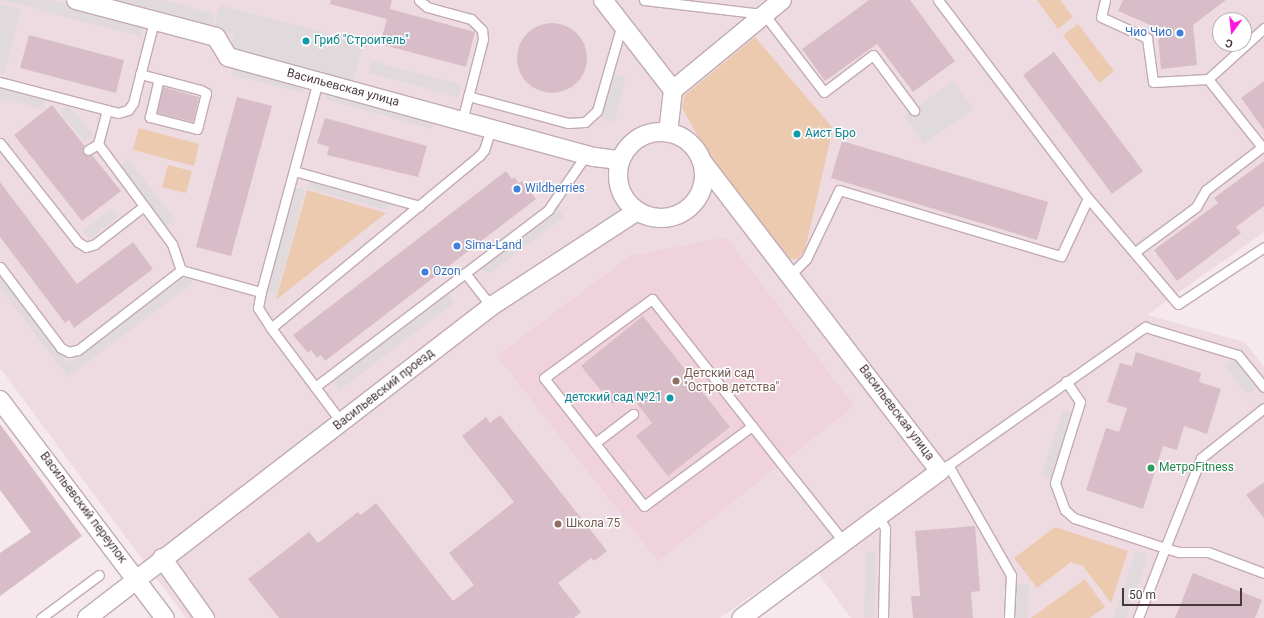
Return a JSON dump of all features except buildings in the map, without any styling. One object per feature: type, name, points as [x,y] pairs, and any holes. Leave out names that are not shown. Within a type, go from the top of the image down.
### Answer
[{"type":"street","name":"Васильевская улица","points":[[76,0],[100,3],[154,21],[216,37],[228,57],[586,155],[620,160]]},
{"type":"street","points":[[603,0],[673,90]]},
{"type":"street","points":[[668,133],[673,90],[782,0]]},
{"type":"street","points":[[668,133],[693,147],[701,160],[702,186],[688,208],[664,218],[637,212],[626,202],[619,189],[617,174],[620,160],[628,147],[639,138],[668,133]]},
{"type":"street","name":"Васильевская улица","points":[[701,160],[944,468],[843,541],[741,618]]},
{"type":"street","name":"Васильевский проезд","points":[[87,618],[162,558],[342,423],[491,306],[637,212]]},
{"type":"street","name":"Васильевский переулок","points":[[0,400],[137,578],[165,618]]},
{"type":"street","points":[[162,558],[205,618]]},
{"type":"lane","points":[[419,0],[427,7],[471,19],[480,25],[483,39],[462,121]]},
{"type":"lane","points":[[644,0],[764,14],[824,92],[873,55],[914,110]]},
{"type":"lane","points":[[938,0],[1088,198],[1178,304],[1264,247]]},
{"type":"lane","points":[[1105,0],[1101,17],[1147,38],[1153,82],[1208,79],[1264,28]]},
{"type":"lane","points":[[0,82],[118,113],[128,110],[140,74],[154,21]]},
{"type":"lane","points":[[468,96],[568,123],[585,122],[597,110],[622,24]]},
{"type":"lane","points":[[140,74],[159,79],[206,93],[197,129],[150,117],[159,79]]},
{"type":"lane","points":[[1135,252],[1196,207],[1206,190],[1262,147],[1208,79]]},
{"type":"lane","points":[[318,81],[258,308],[271,328],[342,423]]},
{"type":"lane","points":[[88,150],[98,144],[107,110]]},
{"type":"lane","points":[[271,328],[479,156],[491,129]]},
{"type":"lane","points":[[0,143],[78,242],[86,247],[95,244],[144,206]]},
{"type":"lane","points":[[98,144],[172,244],[181,270]]},
{"type":"lane","points":[[315,387],[553,205],[586,155]]},
{"type":"lane","points":[[294,171],[418,206]]},
{"type":"lane","points":[[790,274],[806,259],[839,190],[1061,256],[1088,198]]},
{"type":"lane","points":[[0,267],[61,348],[70,352],[78,350],[181,270]]},
{"type":"lane","points":[[181,270],[261,292]]},
{"type":"lane","points":[[466,273],[491,306]]},
{"type":"lane","points":[[752,426],[644,506],[544,378],[652,299],[843,541]]},
{"type":"lane","points":[[1009,618],[1011,575],[944,468],[1145,327],[1238,355],[1264,386]]},
{"type":"lane","points":[[1066,382],[1080,402],[1055,483],[1065,510],[1074,518],[1165,548],[1179,552],[1208,552],[1264,573]]},
{"type":"lane","points":[[1138,618],[1201,458],[1264,408]]},
{"type":"lane","points":[[595,443],[633,414]]},
{"type":"lane","points":[[878,516],[885,528],[883,618]]},
{"type":"lane","points":[[41,618],[99,575]]},
{"type":"shaded area","points":[[0,0],[1264,0],[1264,232],[1147,315],[1245,342],[1264,367],[1264,618],[851,618],[806,557],[720,618],[186,618],[0,368]]},
{"type":"shaded area","points":[[3,0],[51,0],[144,25],[141,37]]},
{"type":"shaded area","points":[[119,0],[162,0],[215,14],[212,26]]},
{"type":"shaded area","points":[[1037,0],[1060,0],[1073,17],[1058,29]]},
{"type":"shaded area","points":[[0,4],[21,9],[4,74],[0,72]]},
{"type":"shaded area","points":[[220,5],[364,43],[352,85],[229,52],[234,35],[214,29]]},
{"type":"shaded area","points":[[1078,24],[1114,71],[1099,83],[1063,35]]},
{"type":"shaded area","points":[[755,37],[833,128],[805,250],[798,259],[790,259],[708,154],[682,108],[685,95]]},
{"type":"shaded area","points":[[372,61],[462,85],[458,97],[369,73]]},
{"type":"shaded area","points":[[236,63],[304,81],[301,93],[232,75]]},
{"type":"shaded area","points":[[613,74],[626,77],[614,122],[601,119]]},
{"type":"shaded area","points":[[953,81],[973,109],[924,144],[904,116]]},
{"type":"shaded area","points":[[0,86],[46,98],[43,109],[0,98]]},
{"type":"shaded area","points":[[328,87],[436,117],[432,129],[324,99]]},
{"type":"shaded area","points":[[68,105],[94,135],[85,142],[60,112]]},
{"type":"shaded area","points":[[139,128],[199,144],[194,166],[133,150]]},
{"type":"shaded area","points":[[128,159],[175,220],[166,227],[119,166]]},
{"type":"shaded area","points":[[168,165],[192,171],[186,193],[162,187]]},
{"type":"shaded area","points":[[310,179],[390,202],[388,210],[307,188]]},
{"type":"shaded area","points":[[293,187],[305,190],[277,294],[265,291]]},
{"type":"shaded area","points":[[307,190],[386,213],[276,300],[290,250]]},
{"type":"shaded area","points":[[112,208],[118,217],[90,239],[83,231]]},
{"type":"shaded area","points":[[558,208],[564,217],[488,275],[481,267]]},
{"type":"shaded area","name":"Детский сад \"Остров детства\"","points":[[726,237],[854,406],[658,561],[497,356],[630,256]]},
{"type":"shaded area","points":[[0,273],[69,363],[187,274],[193,283],[68,377],[0,288]]},
{"type":"shaded area","points":[[448,294],[454,303],[340,390],[333,381]]},
{"type":"shaded area","points":[[1234,357],[1257,388],[1247,395],[1224,365]]},
{"type":"shaded area","points":[[1063,410],[1073,413],[1051,479],[1041,475]]},
{"type":"shaded area","points":[[1055,527],[1128,551],[1111,603],[1083,566],[1071,562],[1037,588],[1014,558]]},
{"type":"shaded area","points":[[1136,550],[1148,555],[1126,618],[1113,618]]},
{"type":"shaded area","points":[[866,551],[876,551],[874,617],[864,617]]},
{"type":"shaded area","points":[[1085,579],[1105,607],[1090,618],[1031,618]]},
{"type":"shaded area","points":[[1016,584],[1029,584],[1027,618],[1014,618]]},
{"type":"place","name":"Чио Чио","points":[[1180,33]]},
{"type":"place","name":"Гриб \"Строитель\"","points":[[306,41]]},
{"type":"place","name":"Аист Бро","points":[[797,134]]},
{"type":"place","name":"Wildberries","points":[[517,189]]},
{"type":"place","name":"Sima-Land","points":[[457,246]]},
{"type":"place","name":"Ozon","points":[[425,272]]},
{"type":"place","name":"Детский сад \"Остров детства\"","points":[[676,381]]},
{"type":"place","name":"детский сад №21","points":[[670,398]]},
{"type":"place","name":"МетроFitness","points":[[1151,468]]},
{"type":"place","name":"Школа 75","points":[[558,524]]}]
